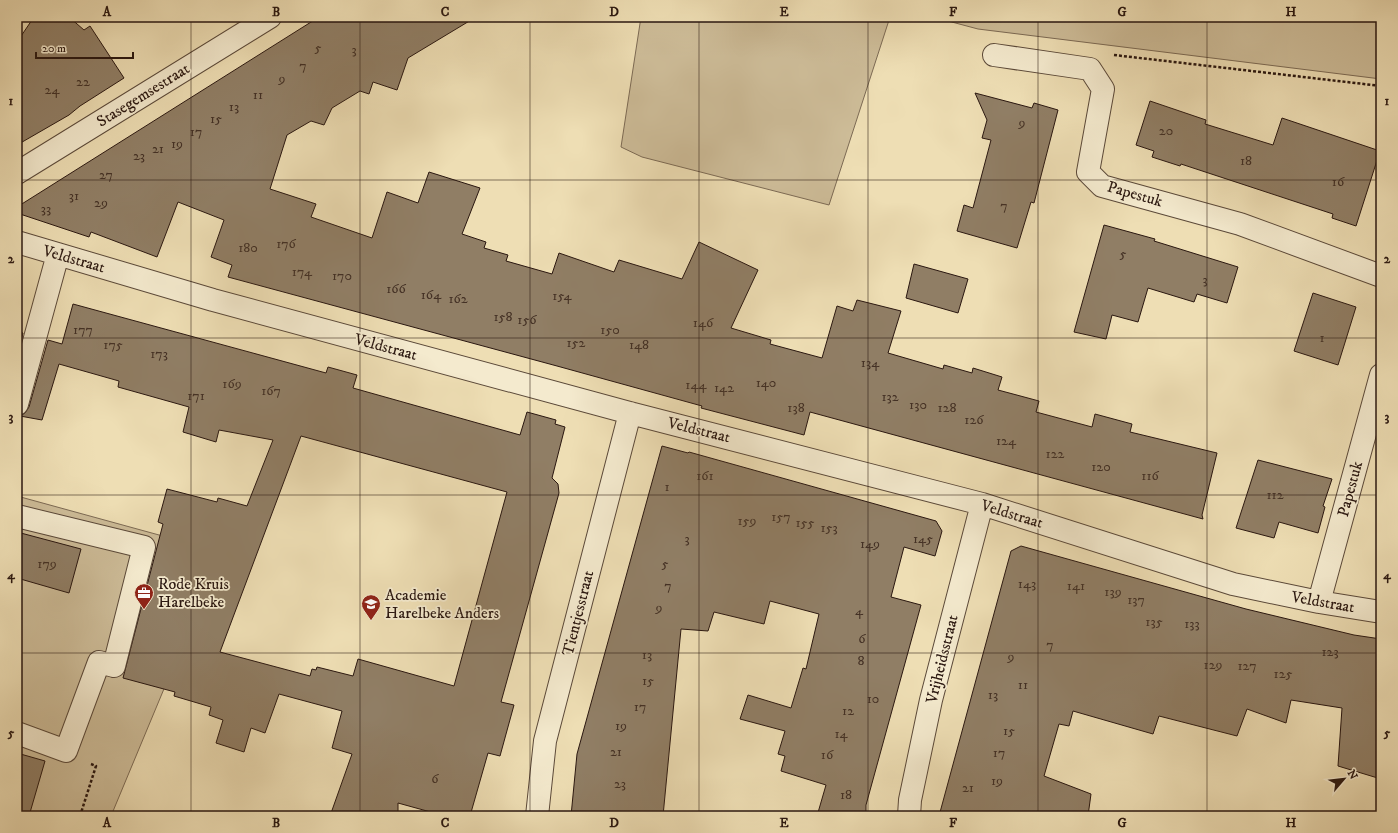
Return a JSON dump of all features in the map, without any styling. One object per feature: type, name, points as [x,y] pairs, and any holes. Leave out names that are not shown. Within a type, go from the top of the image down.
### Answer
[{"type":"street","name":"Stasegemsestraat","points":[[17,173],[270,17]]},
{"type":"street","name":"Papestuk","points":[[994,54],[1090,69],[1103,89],[1088,172],[1102,186],[1240,224],[1381,276]]},
{"type":"street","name":"Veldstraat","points":[[17,242],[213,300],[630,412],[982,504],[1233,584],[1319,602],[1381,612]]},
{"type":"street","points":[[17,404],[58,254]]},
{"type":"street","name":"Papestuk","points":[[1319,602],[1381,375]]},
{"type":"street","name":"Tientjesstraat","points":[[537,816],[545,741],[630,412]]},
{"type":"street","name":"Vrijheidsstraat","points":[[909,816],[910,800],[931,700],[982,504]]},
{"type":"street","points":[[17,516],[144,547],[114,666],[99,662],[66,751],[17,734]]},
{"type":"path","points":[[1112,54],[1381,86]]},
{"type":"path","points":[[66,751],[96,766],[80,816]]},
{"type":"shaded area","points":[[641,17],[890,17],[829,205],[642,157],[621,147]]},
{"type":"shaded area","points":[[933,17],[1334,17],[1381,22],[1381,79],[978,29]]},
{"type":"shaded area","points":[[17,496],[221,552],[111,816],[17,816]]},
{"type":"building","points":[[34,17],[69,17],[84,30],[90,26],[124,78],[80,106],[69,115],[17,145],[17,42]]},
{"type":"building","points":[[319,17],[476,17],[408,58],[397,90],[373,82],[369,94],[360,91],[332,108],[324,125],[311,121],[287,135],[270,189],[316,204],[311,217],[372,238],[387,192],[418,203],[429,172],[480,188],[462,234],[486,242],[484,248],[508,255],[506,261],[552,274],[559,253],[614,272],[619,260],[682,279],[699,242],[758,270],[731,328],[771,340],[770,344],[822,358],[837,306],[853,311],[857,300],[901,311],[888,353],[943,369],[944,365],[972,373],[973,368],[1002,377],[998,390],[1039,401],[1036,412],[1092,427],[1095,414],[1132,424],[1130,432],[1217,453],[1202,515],[1203,519],[810,412],[804,435],[701,408],[702,406],[228,277],[232,265],[211,257],[224,220],[178,202],[157,257],[91,232],[89,237],[17,213],[17,207]]},
{"type":"building","points":[[975,93],[1032,108],[1034,103],[1058,110],[1034,203],[1031,202],[1017,248],[957,231],[964,205],[973,208],[991,140],[982,138],[987,120]]},
{"type":"building","points":[[1150,101],[1206,120],[1205,124],[1273,145],[1282,118],[1380,151],[1356,226],[1332,218],[1333,214],[1181,164],[1180,166],[1152,157],[1154,151],[1136,145]]},
{"type":"building","points":[[1104,225],[1155,239],[1154,241],[1238,267],[1227,303],[1197,294],[1194,302],[1148,288],[1138,322],[1112,315],[1106,339],[1074,332]]},
{"type":"building","points":[[914,264],[968,279],[958,313],[906,298]]},
{"type":"building","points":[[1313,293],[1356,307],[1338,365],[1294,351]]},
{"type":"building","points":[[73,304],[326,373],[328,367],[357,375],[353,388],[520,435],[527,412],[556,420],[555,424],[565,427],[552,478],[558,484],[559,493],[501,702],[514,705],[500,756],[488,753],[470,816],[445,816],[398,803],[398,816],[330,816],[352,754],[332,748],[342,711],[279,694],[265,733],[251,728],[244,752],[216,743],[223,720],[209,715],[211,707],[174,696],[175,692],[123,678],[163,524],[158,522],[167,489],[217,502],[218,498],[247,506],[273,440],[219,430],[216,442],[183,432],[189,407],[118,387],[119,381],[59,364],[42,420],[20,416],[25,413],[29,407],[48,340],[62,344]],"holes":[[[301,436],[507,492],[454,686],[358,659],[353,676],[317,667],[316,670],[312,669],[310,676],[220,652]]]},
{"type":"building","points":[[17,331],[23,333],[17,357]]},
{"type":"building","points":[[662,446],[689,452],[936,521],[942,531],[935,556],[904,547],[891,597],[921,605],[866,805],[866,816],[817,816],[826,785],[781,771],[785,756],[778,754],[785,731],[740,719],[748,695],[791,708],[803,668],[806,669],[819,614],[770,601],[764,624],[714,612],[708,631],[681,629],[663,816],[571,816],[577,754]]},
{"type":"building","points":[[1258,460],[1332,479],[1323,506],[1325,507],[1318,533],[1279,522],[1274,538],[1236,528]]},
{"type":"building","points":[[17,532],[81,549],[69,593],[17,578]]},
{"type":"building","points":[[1021,546],[1246,609],[1354,635],[1381,639],[1381,779],[1338,766],[1342,708],[1291,700],[1286,723],[1247,709],[1237,736],[1159,716],[1153,734],[1073,711],[1069,726],[1059,724],[1044,776],[1091,794],[1088,816],[939,816],[1011,551]]},
{"type":"building","points":[[17,753],[45,761],[29,816],[17,816]]},
{"type":"place","name":"Rode Kruis Harelbeke","points":[[144,610]]},
{"type":"place","name":"Academie Harelbeke Anders","points":[[371,621]]}]
